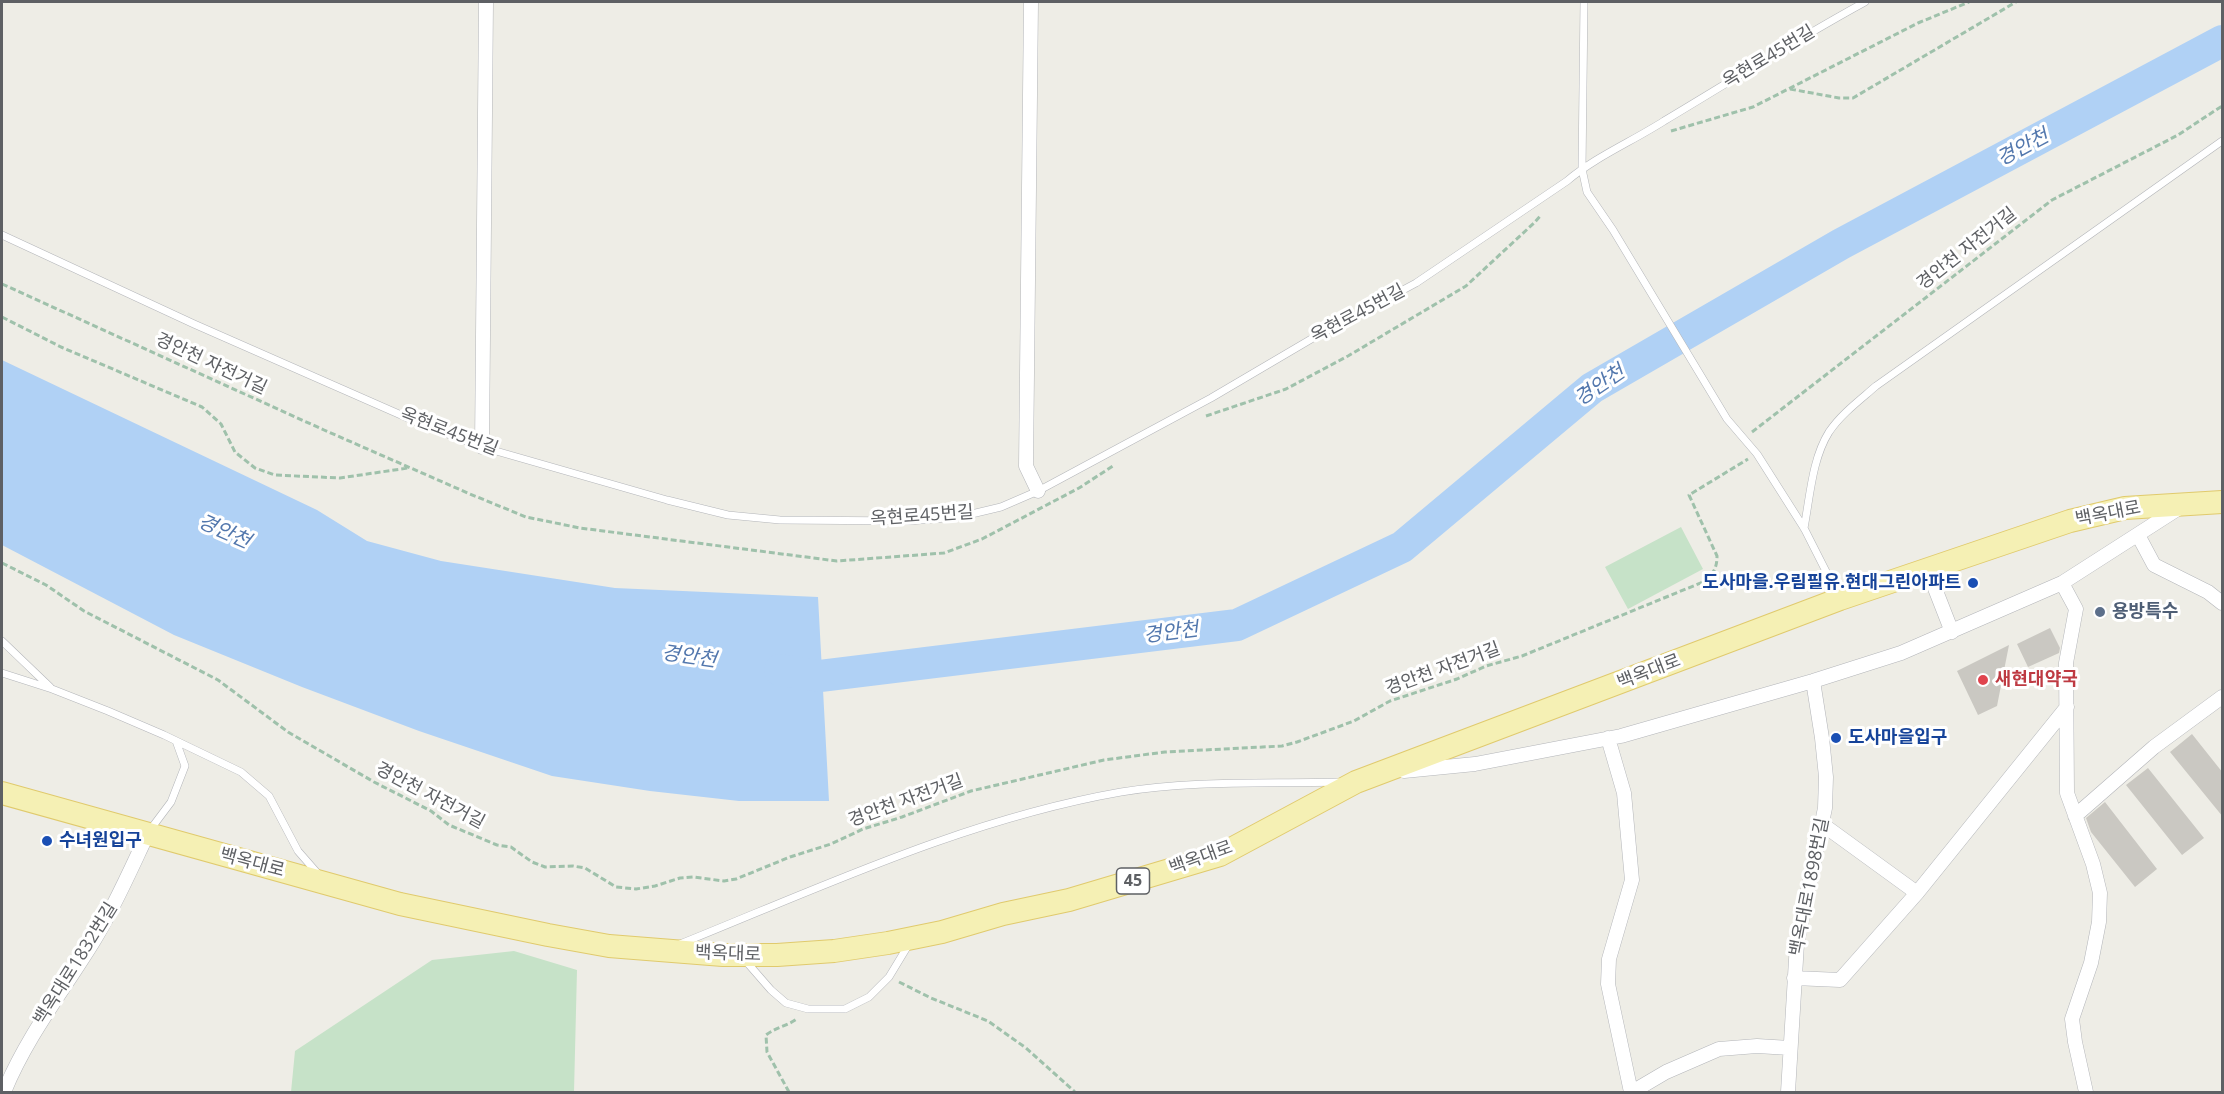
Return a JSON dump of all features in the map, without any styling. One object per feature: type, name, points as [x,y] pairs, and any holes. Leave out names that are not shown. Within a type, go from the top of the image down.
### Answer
[{"type":"main road","name":"백옥대로","points":[[2,793],[327,884],[485,923],[609,946],[662,951],[741,955],[834,951],[913,938],[1069,900],[1220,855],[1356,782],[1840,599],[2070,521],[2125,508],[2223,502]]},
{"type":"street","points":[[482,447],[486,2]]},
{"type":"street","points":[[1031,2],[1026,466],[1038,491]]},
{"type":"street","points":[[1378,774],[1475,764],[1608,738],[1814,681],[1901,653],[2062,583],[2186,503]]},
{"type":"street","points":[[2138,535],[2154,565],[2208,592],[2223,603]]},
{"type":"street","points":[[1927,568],[1952,632]]},
{"type":"street","points":[[2062,583],[2076,609],[2066,663],[2067,793],[2093,864],[2100,893],[2099,922],[2091,963],[2072,1019],[2086,1092]]},
{"type":"street","name":"백옥대로1898번길","points":[[1788,1092],[1794,978],[1803,910],[1825,808],[1826,777],[1814,681]]},
{"type":"street","points":[[2075,816],[2154,747],[2223,697]]},
{"type":"street","points":[[1794,978],[1840,980],[1917,893],[2067,707]]},
{"type":"street","points":[[1608,738],[1624,794],[1632,880],[1609,959],[1608,984],[1632,1092],[1666,1072],[1719,1049],[1756,1046],[1790,1048]]},
{"type":"street","points":[[1822,824],[1917,893]]},
{"type":"street","name":"백옥대로1832번길","points":[[4,1092],[35,1029],[99,931],[147,835]]},
{"type":"lane","points":[[1584,2],[1582,169],[1587,192],[1613,230],[1727,419],[1757,454],[1804,528],[1840,599]]},
{"type":"lane","name":"옥현로45번길","points":[[2,235],[194,324],[426,426],[482,447],[728,515],[780,520],[908,521],[959,517],[1001,507],[1038,491],[1416,283],[1582,169],[1624,146],[1824,24],[1865,2]]},
{"type":"lane","points":[[1804,528],[1815,467],[1829,433],[1845,413],[1876,386],[2223,141]]},
{"type":"lane","points":[[2,641],[52,689]]},
{"type":"lane","points":[[2,673],[52,689],[176,741],[242,772],[269,796],[298,851],[327,884]]},
{"type":"lane","points":[[147,835],[171,802],[185,766],[176,741]]},
{"type":"lane","points":[[662,951],[927,845],[983,826],[1071,804],[1121,792],[1168,787],[1356,782]]},
{"type":"lane","points":[[741,955],[771,990],[786,1003],[808,1009],[845,1009],[869,997],[889,977],[913,938]]},
{"type":"path","points":[[1667,133],[1753,106],[1909,28],[1969,2]]},
{"type":"path","points":[[1788,89],[1839,98],[1853,98],[2016,2]]},
{"type":"path","name":"경안천 자전거길","points":[[1743,438],[2052,200],[2178,135],[2223,106]]},
{"type":"path","name":"경안천 자전거길","points":[[2,284],[410,468],[340,478],[274,475],[255,468],[235,452],[221,424],[202,407],[61,347],[2,316]]},
{"type":"path","name":"경안천 자전거길","points":[[2,563],[46,585],[84,611],[218,680],[288,732],[374,782],[431,811],[449,825],[484,841],[511,847],[532,862],[545,867],[585,868],[616,887],[636,889],[680,878],[736,879],[790,857],[831,844],[863,829],[903,817],[971,791],[1104,760],[1165,752],[1282,746],[1353,721],[1390,701],[1457,679],[1486,666],[1522,656],[1703,582],[1713,574],[1717,566],[1717,556],[1689,495],[1757,454]]},
{"type":"path","points":[[889,977],[931,998],[988,1021],[1026,1048],[1075,1092]]},
{"type":"path","points":[[789,1092],[767,1052],[766,1035],[776,1027],[793,1022],[808,1009]]},
{"type":"green space","points":[[1681,527],[1703,569],[1628,609],[1605,567]]},
{"type":"green space","points":[[514,951],[577,970],[574,1092],[291,1092],[295,1051],[432,960]]},
{"type":"water","points":[[2,360],[317,510],[367,541],[441,561],[615,588],[818,597],[829,801],[739,801],[650,791],[552,776],[419,731],[174,635],[2,545]]},
{"type":"building","points":[[2050,628],[2060,648],[2059,653],[2028,667],[2017,644]]},
{"type":"building","points":[[2009,645],[1997,706],[1978,715],[1957,671]]},
{"type":"building","points":[[2192,734],[2223,773],[2223,817],[2170,752]]},
{"type":"building","points":[[2148,768],[2204,838],[2182,855],[2126,785]]},
{"type":"building","points":[[2105,802],[2157,869],[2135,887],[2091,832],[2086,818]]},
{"type":"waterway","name":"경안천","points":[[780,670],[820,676],[1237,625],[1402,547],[1592,388],[1841,244],[2222,41]]},
{"type":"place","name":"도사마을.우림필유.현대그린아파트","points":[[1973,583]]},
{"type":"place","name":"용방특수","points":[[2100,612]]},
{"type":"place","name":"새현대약국","points":[[1983,680]]},
{"type":"place","name":"도사마을입구","points":[[1836,738]]},
{"type":"place","name":"수녀원입구","points":[[47,841]]}]
